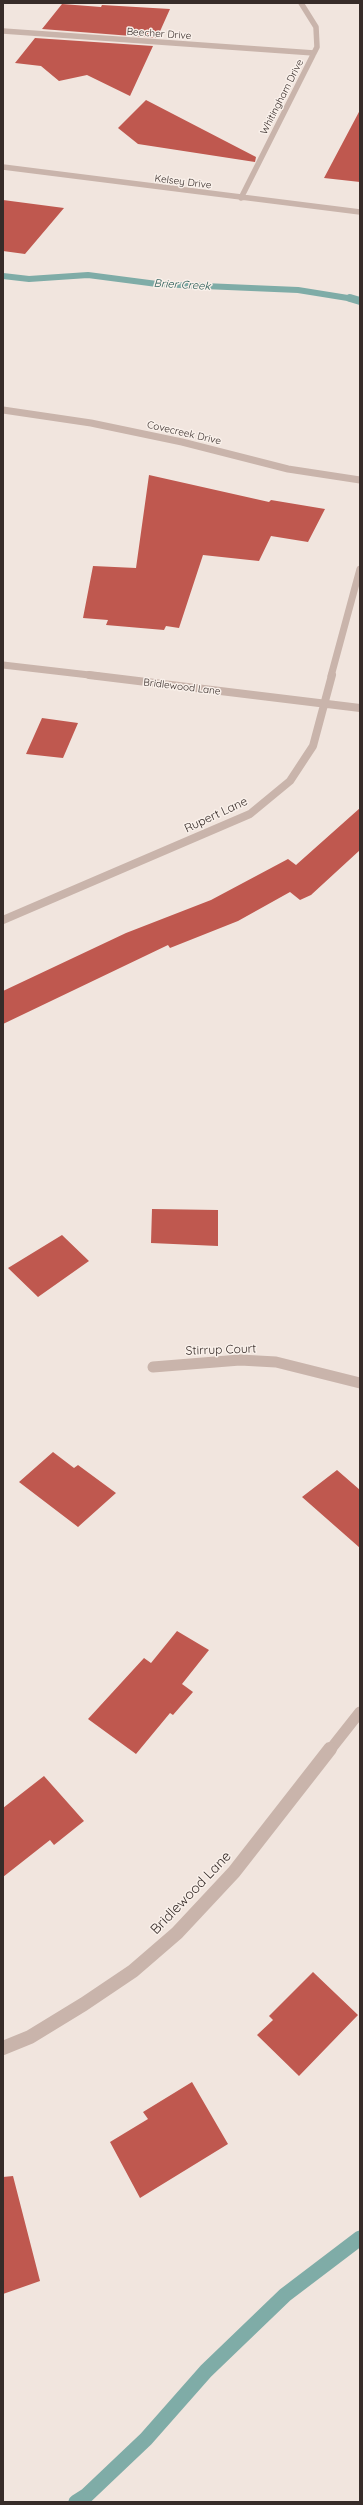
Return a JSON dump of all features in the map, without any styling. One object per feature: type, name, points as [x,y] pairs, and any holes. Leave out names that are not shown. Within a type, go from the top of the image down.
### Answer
[{"type":"street","name":"Whitingham Drive","points":[[241,198],[314,53],[318,40],[316,27],[302,3]]},
{"type":"street","name":"Beecher Drive","points":[[3,31],[314,53]]},
{"type":"street","name":"Kelsey Drive","points":[[3,167],[360,212]]},
{"type":"street","name":"Covecreek Drive","points":[[3,410],[91,423],[182,442],[288,468],[360,480]]},
{"type":"street","name":"Rupert Lane","points":[[3,920],[250,814],[290,781],[303,765],[313,746],[360,569]]},
{"type":"street","name":"Bridlewood Lane","points":[[3,665],[360,708]]},
{"type":"street","name":"Stirrup Court","points":[[153,1367],[240,1360],[276,1362],[360,1383]]},
{"type":"street","name":"Bridlewood Lane","points":[[3,2048],[30,2036],[84,2004],[133,1971],[176,1933],[234,1872],[360,1712]]},
{"type":"building","points":[[62,4],[170,9],[157,38],[42,29]]},
{"type":"building","points":[[35,38],[153,46],[130,96],[87,75],[59,81],[41,66],[15,63]]},
{"type":"building","points":[[146,100],[256,157],[255,162],[138,144],[118,128]]},
{"type":"building","points":[[360,110],[360,182],[324,178]]},
{"type":"building","points":[[3,200],[64,208],[25,254],[3,251]]},
{"type":"building","points":[[149,475],[269,502],[271,500],[325,509],[308,542],[271,536],[259,561],[203,555],[179,628],[166,626],[164,630],[106,625],[108,620],[83,618],[93,566],[136,568]]},
{"type":"building","points":[[42,718],[78,723],[63,758],[26,754]]},
{"type":"building","points":[[360,808],[360,850],[311,895],[300,900],[290,892],[238,921],[170,948],[168,945],[3,1024],[3,991],[126,933],[211,900],[288,859],[296,865]]},
{"type":"building","points":[[152,1209],[218,1210],[218,1246],[151,1243]]},
{"type":"building","points":[[62,1235],[89,1261],[38,1297],[8,1268]]},
{"type":"building","points":[[53,1452],[74,1468],[78,1465],[116,1493],[78,1527],[19,1482]]},
{"type":"building","points":[[337,1470],[360,1490],[360,1548],[302,1497]]},
{"type":"building","points":[[177,1631],[209,1650],[182,1684],[193,1692],[173,1715],[170,1713],[136,1754],[88,1719],[144,1658],[151,1663]]},
{"type":"building","points":[[44,1776],[84,1821],[54,1845],[50,1840],[3,1877],[3,1808]]},
{"type":"building","points":[[313,1972],[358,2015],[299,2076],[257,2035],[273,2020],[269,2016]]},
{"type":"building","points":[[192,2082],[228,2144],[140,2198],[110,2142],[148,2119],[143,2112]]},
{"type":"building","points":[[13,2176],[40,2281],[3,2294],[3,2177]]},
{"type":"waterway","name":"Brier Creek","points":[[3,276],[29,279],[88,275],[157,284],[298,290],[353,299]]},
{"type":"waterway","name":"Brier Creek","points":[[353,299],[360,301]]},
{"type":"waterway","points":[[76,2502],[87,2495],[146,2439],[206,2371],[285,2295],[360,2238]]}]
